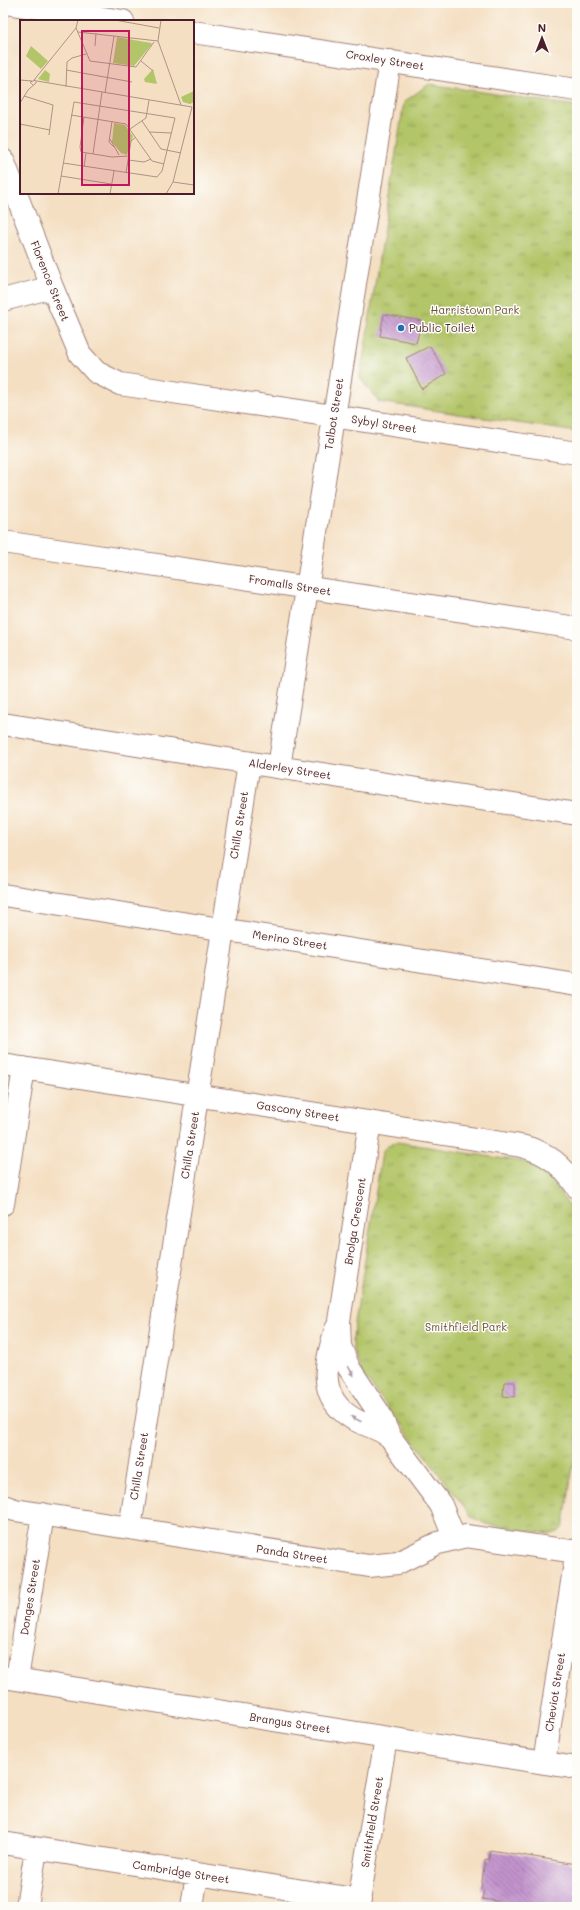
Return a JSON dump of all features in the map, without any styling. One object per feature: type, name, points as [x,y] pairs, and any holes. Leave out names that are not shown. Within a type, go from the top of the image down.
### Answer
[{"type":"street","points":[[6,3],[116,20]]},
{"type":"street","name":"Croxley Street","points":[[194,32],[577,90]]},
{"type":"street","name":"Talbot Street","points":[[279,767],[390,61]]},
{"type":"street","name":"Florence Street","points":[[3,160],[52,287],[80,354],[96,372],[120,384]]},
{"type":"street","points":[[3,300],[52,287]]},
{"type":"street","name":"Sybyl Street","points":[[120,384],[577,453]]},
{"type":"street","name":"Fromalls Street","points":[[3,542],[577,628]]},
{"type":"street","name":"Alderley Street","points":[[3,724],[577,814]]},
{"type":"street","name":"Chilla Street","points":[[130,1528],[249,763]]},
{"type":"street","name":"Merino Street","points":[[3,895],[577,985]]},
{"type":"street","points":[[3,1204],[13,1141],[13,1066]]},
{"type":"street","name":"Gascony Street","points":[[13,1066],[533,1149],[544,1153],[561,1166],[577,1187]]},
{"type":"street","points":[[3,1101],[9,1115],[13,1141]]},
{"type":"street","name":"Brolga Crescent","points":[[370,1122],[339,1320],[327,1362],[326,1380],[335,1402],[344,1412],[361,1422],[377,1428],[390,1437]]},
{"type":"street","name":"Brolga Crescent","points":[[339,1320],[340,1346],[349,1368],[379,1413],[390,1437],[441,1505],[449,1522],[452,1538]]},
{"type":"street","name":"Panda Street","points":[[3,1506],[15,1510],[369,1566],[398,1563],[438,1543],[452,1538],[476,1536],[577,1551]]},
{"type":"street","name":"Donges Street","points":[[10,1678],[43,1514]]},
{"type":"street","name":"Cheviot Street","points":[[544,1763],[573,1599],[577,1551]]},
{"type":"street","name":"Brangus Street","points":[[10,1678],[577,1768]]},
{"type":"street","name":"Smithfield Street","points":[[359,1903],[386,1738]]},
{"type":"street","name":"Cambridge Street","points":[[3,1843],[198,1874],[359,1903]]},
{"type":"street","points":[[27,1907],[36,1848]]},
{"type":"street","points":[[192,1907],[198,1874]]},
{"type":"green space","name":"Harristown Park","points":[[429,84],[577,106],[577,432],[379,402],[360,378],[404,102]]},
{"type":"green space","name":"Smithfield Park","points":[[397,1142],[524,1162],[535,1166],[545,1172],[577,1217],[577,1442],[564,1523],[561,1530],[557,1532],[550,1534],[486,1524],[472,1517],[363,1375],[353,1350],[353,1336],[382,1153],[388,1146]]},
{"type":"building","name":"Public Toilet","points":[[384,314],[422,321],[416,343],[380,336]]},
{"type":"building","points":[[430,346],[446,374],[422,389],[406,358]]},
{"type":"building","points":[[504,1382],[515,1382],[515,1397],[503,1396]]},
{"type":"building","points":[[490,1850],[577,1864],[577,1907],[539,1907],[482,1899],[484,1890],[481,1889],[485,1859],[489,1860]]},
{"type":"place","name":"Public Toilet","points":[[401,328]]}]
